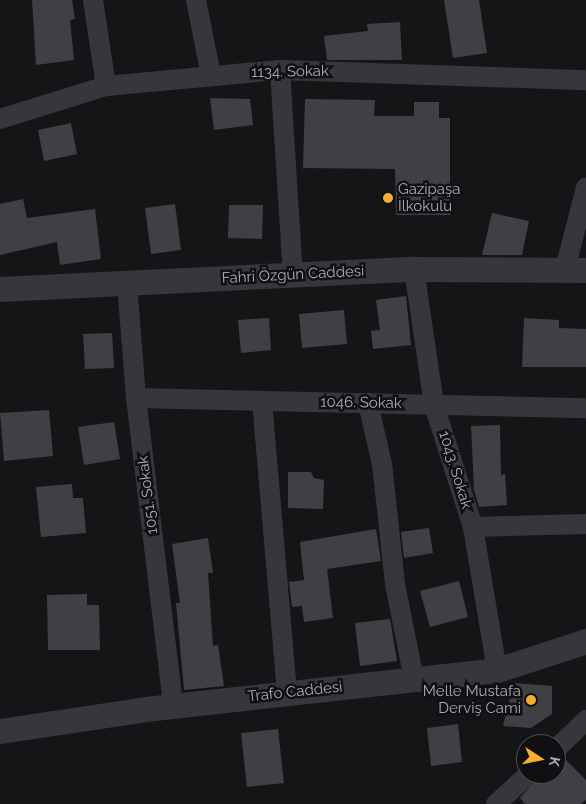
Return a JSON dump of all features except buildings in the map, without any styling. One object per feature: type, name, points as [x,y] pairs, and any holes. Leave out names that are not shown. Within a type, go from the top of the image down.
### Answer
[{"type":"street","points":[[94,0],[106,86]]},
{"type":"street","points":[[196,0],[211,76]]},
{"type":"street","points":[[280,70],[293,275]]},
{"type":"street","name":"1134. Sokak","points":[[0,119],[106,86],[280,70],[586,80]]},
{"type":"street","points":[[576,269],[586,188]]},
{"type":"street","name":"Fahri Özgün Caddesi","points":[[0,289],[414,269],[576,269]]},
{"type":"street","name":"1043. Sokak","points":[[414,269],[434,404],[473,527],[497,670]]},
{"type":"street","name":"1051. Sokak","points":[[127,283],[136,398],[173,706]]},
{"type":"street","name":"1046. Sokak","points":[[136,398],[586,408]]},
{"type":"street","points":[[262,401],[287,693]]},
{"type":"street","points":[[368,403],[382,464],[395,584],[414,679]]},
{"type":"street","points":[[473,527],[586,524]]},
{"type":"street","name":"Trafo Caddesi","points":[[0,731],[173,706],[497,670],[586,641]]},
{"type":"street","points":[[566,739],[586,720]]},
{"type":"street","points":[[496,804],[518,784]]},
{"type":"place","name":"Gazipaşa İlkokulu","points":[[388,198]]},
{"type":"place","name":"Melle Mustafa Derviş Cami","points":[[531,700]]}]
